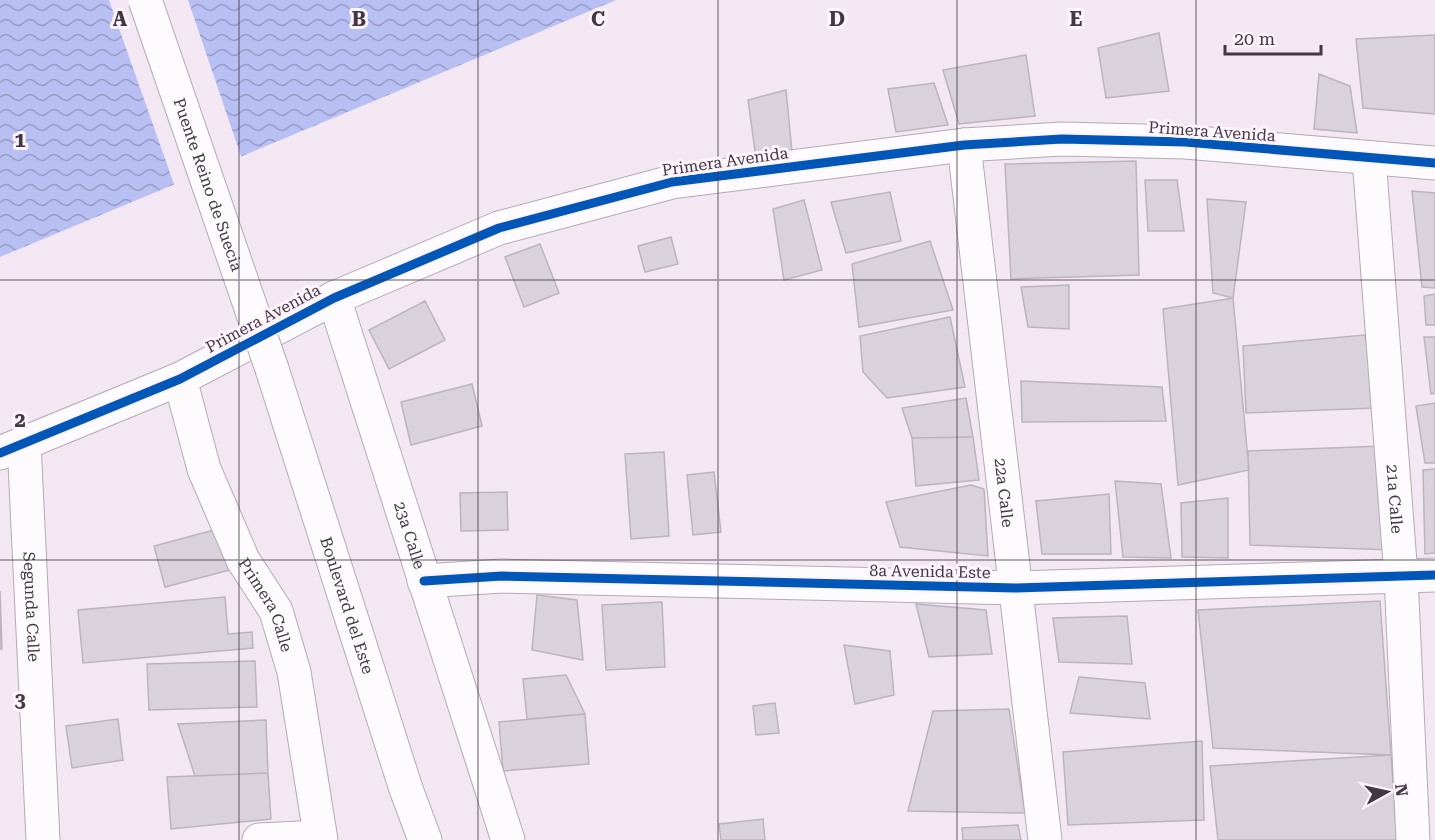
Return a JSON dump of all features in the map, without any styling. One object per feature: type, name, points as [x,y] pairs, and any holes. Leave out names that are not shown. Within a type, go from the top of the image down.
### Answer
[{"type":"street","name":"Puente Reino de Suecia","points":[[145,0],[272,369]]},
{"type":"street","name":"Primera Avenida","points":[[12,448],[180,379],[334,298],[499,228],[672,182],[964,145],[1062,140],[1185,142],[1435,162]]},
{"type":"street","name":"22a Calle","points":[[964,145],[1045,840]]},
{"type":"street","name":"21a Calle","points":[[1369,158],[1401,576],[1413,840]]},
{"type":"street","name":"23a Calle","points":[[334,298],[508,840]]},
{"type":"street","name":"Boulevard del Este","points":[[272,369],[406,789],[425,840]]},
{"type":"street","name":"Primera Calle","points":[[180,379],[204,469],[243,560],[276,611],[294,672],[321,839]]},
{"type":"street","name":"Segunda Calle","points":[[12,448],[43,840]]},
{"type":"street","name":"8a Avenida Este","points":[[424,581],[502,576],[1016,588],[1435,575]]},
{"type":"street","points":[[406,789],[411,840]]},
{"type":"street","points":[[259,840],[321,839]]},
{"type":"water","points":[[0,0],[616,0],[0,257]]},
{"type":"pier","points":[[109,0],[188,0],[242,159],[175,187]]},
{"type":"building","points":[[1159,33],[1169,91],[1106,98],[1098,48]]},
{"type":"building","points":[[1435,35],[1435,114],[1363,108],[1356,39]]},
{"type":"building","points":[[1026,55],[1035,116],[959,124],[943,70]]},
{"type":"building","points":[[1319,74],[1350,86],[1357,133],[1314,129]]},
{"type":"building","points":[[934,83],[948,125],[896,132],[888,89]]},
{"type":"building","points":[[786,90],[792,152],[756,158],[748,100]]},
{"type":"building","points":[[1136,161],[1139,275],[1011,279],[1005,164]]},
{"type":"building","points":[[1145,180],[1177,180],[1184,231],[1148,231]]},
{"type":"building","points":[[1412,191],[1435,193],[1435,288],[1422,287]]},
{"type":"building","points":[[890,192],[901,241],[846,253],[831,202]]},
{"type":"building","points":[[1207,199],[1246,202],[1233,298],[1213,293]]},
{"type":"building","points":[[804,200],[822,270],[784,280],[773,209]]},
{"type":"building","points":[[671,237],[678,264],[645,272],[638,246]]},
{"type":"building","points":[[930,241],[953,310],[859,327],[852,264]]},
{"type":"building","points":[[540,244],[559,293],[524,307],[505,257]]},
{"type":"building","points":[[1069,285],[1069,329],[1028,327],[1021,287]]},
{"type":"building","points":[[1435,294],[1435,325],[1426,325],[1424,296]]},
{"type":"building","points":[[1233,298],[1249,470],[1178,485],[1163,309]]},
{"type":"building","points":[[425,301],[445,340],[389,369],[369,330]]},
{"type":"building","points":[[950,317],[965,387],[887,398],[863,372],[860,336]]},
{"type":"building","points":[[1365,335],[1376,408],[1246,413],[1243,346]]},
{"type":"building","points":[[1424,337],[1435,337],[1435,393],[1431,394]]},
{"type":"building","points":[[1021,381],[1162,387],[1166,421],[1022,422]]},
{"type":"building","points":[[472,384],[482,426],[411,445],[401,402]]},
{"type":"building","points":[[966,398],[973,437],[912,438],[902,408]]},
{"type":"building","points":[[1435,403],[1435,463],[1425,463],[1416,406]]},
{"type":"building","points":[[973,437],[979,480],[916,486],[912,438]]},
{"type":"building","points":[[1382,446],[1393,550],[1250,545],[1248,451]]},
{"type":"building","points":[[664,452],[669,536],[631,539],[625,454]]},
{"type":"building","points":[[1435,469],[1435,553],[1425,554],[1423,470]]},
{"type":"building","points":[[714,472],[721,532],[693,535],[687,475]]},
{"type":"building","points":[[1115,481],[1161,484],[1171,558],[1123,557]]},
{"type":"building","points":[[971,485],[984,489],[988,556],[900,547],[886,502]]},
{"type":"building","points":[[507,492],[508,530],[461,531],[460,493]]},
{"type":"building","points":[[1109,494],[1111,554],[1042,554],[1036,501]]},
{"type":"building","points":[[1228,498],[1228,558],[1182,557],[1181,503]]},
{"type":"building","points":[[218,529],[230,570],[165,587],[154,546]]},
{"type":"building","points":[[0,591],[2,649],[0,649]]},
{"type":"building","points":[[537,595],[577,600],[583,660],[532,650]]},
{"type":"building","points":[[225,597],[228,634],[252,632],[253,648],[83,663],[78,610]]},
{"type":"building","points":[[1380,601],[1391,755],[1213,748],[1198,610]]},
{"type":"building","points":[[662,602],[665,667],[606,670],[602,605]]},
{"type":"building","points":[[916,604],[986,610],[992,654],[929,657]]},
{"type":"building","points":[[1127,616],[1132,664],[1059,662],[1053,618]]},
{"type":"building","points":[[844,645],[890,651],[894,695],[855,704]]},
{"type":"building","points":[[255,661],[257,707],[149,710],[147,664]]},
{"type":"building","points":[[566,675],[585,714],[527,719],[523,679]]},
{"type":"building","points":[[1079,677],[1145,683],[1150,719],[1070,713]]},
{"type":"building","points":[[775,703],[779,733],[756,735],[753,706]]},
{"type":"building","points":[[1009,709],[1025,813],[908,811],[933,711]]},
{"type":"building","points":[[585,714],[589,764],[503,771],[499,722]]},
{"type":"building","points":[[118,719],[123,760],[72,768],[66,726]]},
{"type":"building","points":[[266,720],[268,773],[195,776],[178,724]]},
{"type":"building","points":[[1202,741],[1204,820],[1068,825],[1063,752]]},
{"type":"building","points":[[1391,755],[1397,840],[1218,840],[1210,766]]},
{"type":"building","points":[[268,773],[271,819],[171,829],[167,777]]},
{"type":"building","points":[[763,819],[765,840],[721,840],[719,824]]},
{"type":"building","points":[[1018,825],[1021,840],[963,840],[962,828]]},
{"type":"cycle path","points":[[0,453],[180,379],[334,298],[499,228],[672,182],[964,145],[1062,139],[1185,142],[1435,163]]},
{"type":"cycle path","points":[[424,581],[502,576],[1016,588],[1435,575]]}]
